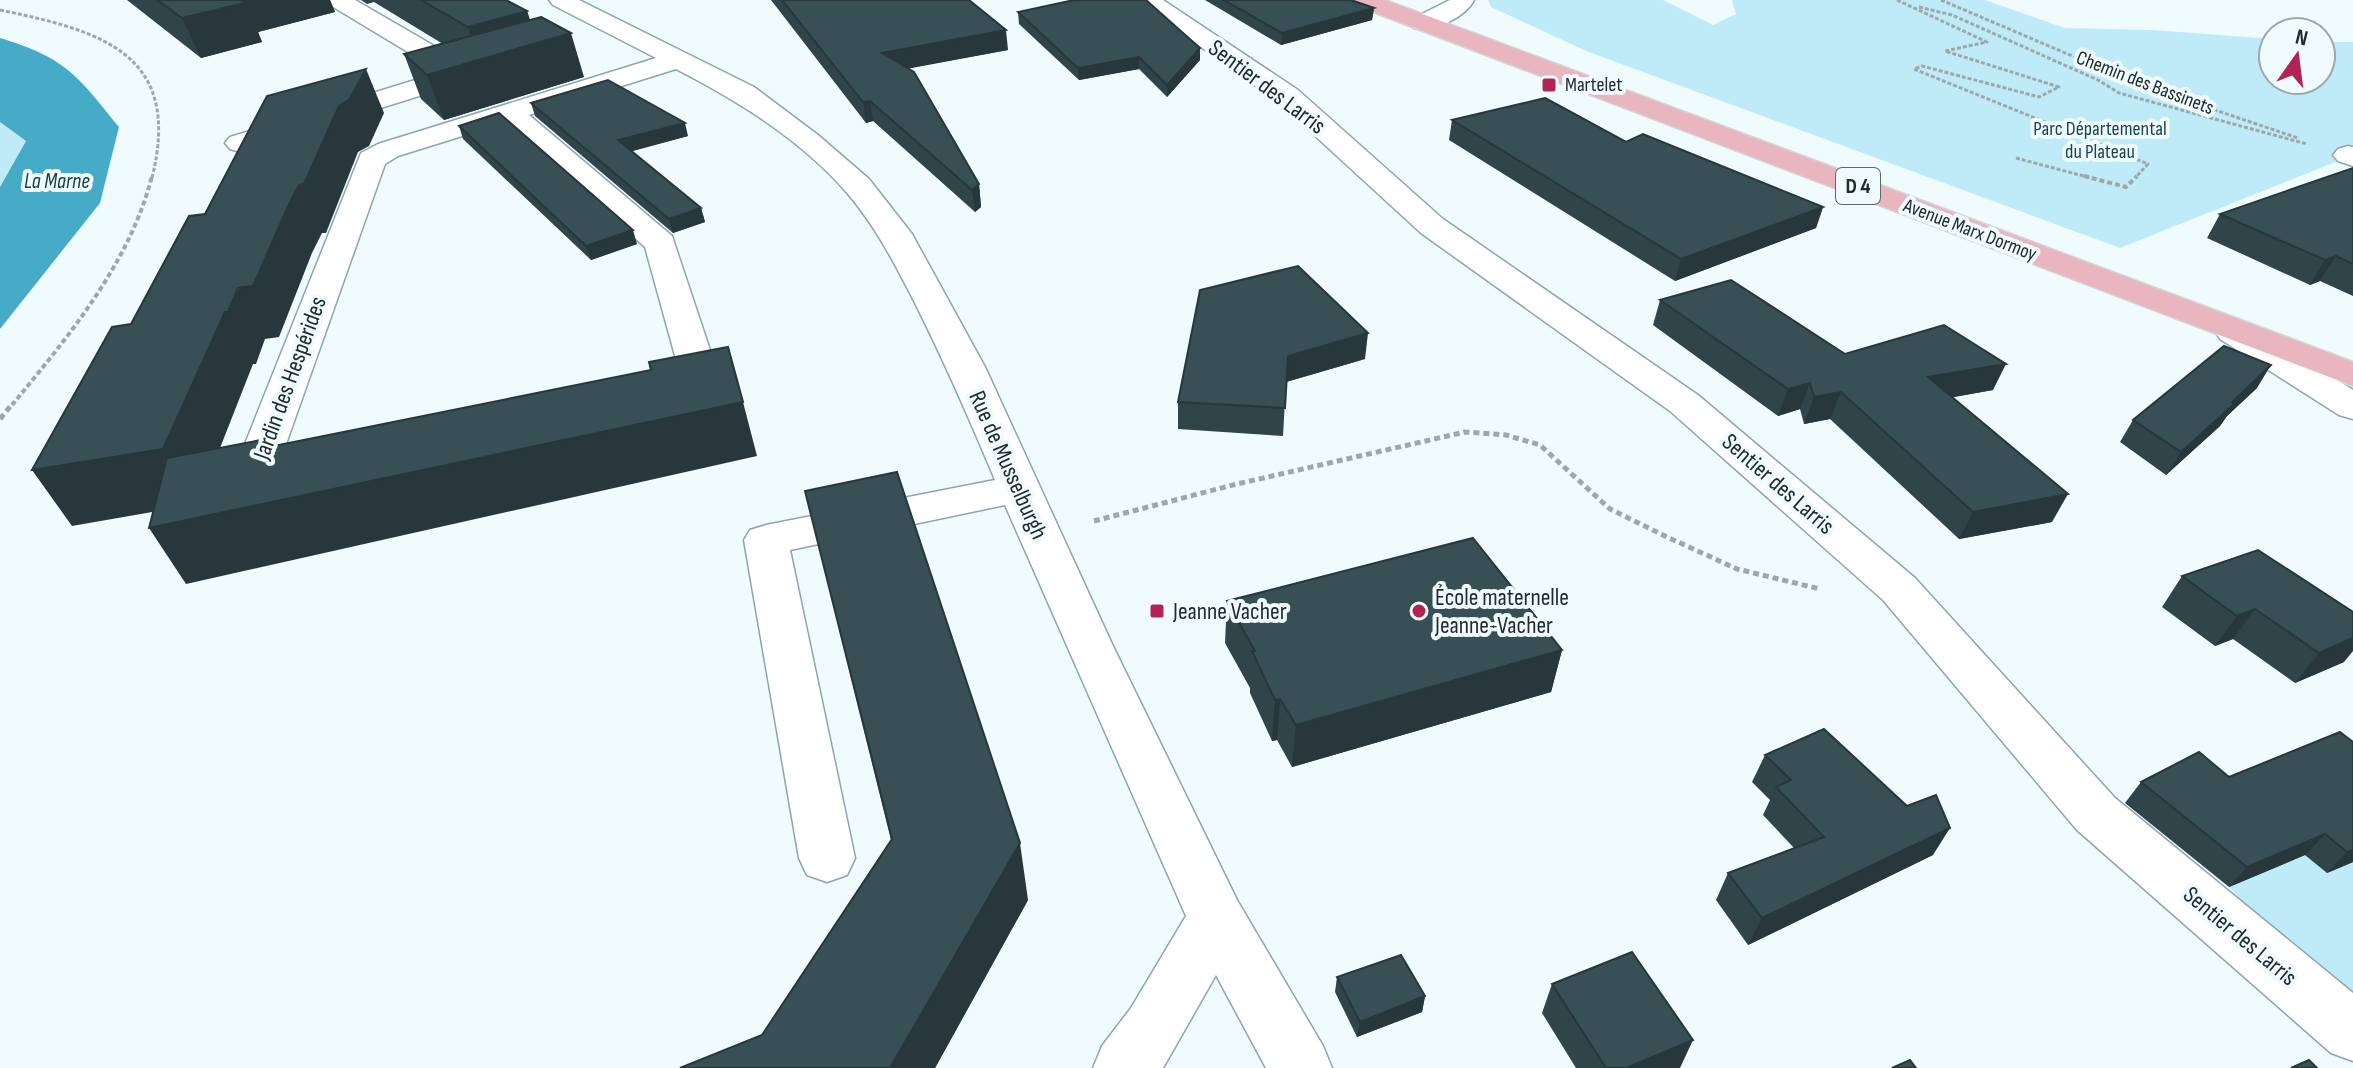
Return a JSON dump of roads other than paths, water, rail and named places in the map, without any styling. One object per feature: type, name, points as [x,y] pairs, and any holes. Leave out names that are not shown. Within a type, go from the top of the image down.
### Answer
[{"type":"main road","name":"Avenue Marx Dormoy","points":[[1363,0],[1438,9],[2353,356]]},
{"type":"main road","name":"Avenue Marx Dormoy","points":[[1438,9],[1787,158],[2353,375]]},
{"type":"street","points":[[240,143],[458,75],[458,71],[338,0]]},
{"type":"street","name":"Rue de Musselburgh","points":[[561,0],[744,93],[808,141],[858,186],[900,241],[966,367],[1216,918],[1300,1068]]},
{"type":"street","name":"Sentier des Larris","points":[[1147,0],[1288,96],[1432,226],[1684,403],[1899,589],[2096,814],[2353,1032]]},
{"type":"street","name":"Jardin des Hespérides","points":[[319,467],[273,476],[260,475],[256,469],[372,159],[388,150],[508,112],[604,72],[678,60]]},
{"type":"street","points":[[508,112],[660,243],[702,383],[689,393],[642,402]]},
{"type":"street","points":[[2233,331],[2353,407]]},
{"type":"street","points":[[827,858],[766,540],[1019,489]]},
{"type":"street","points":[[1125,1068],[1153,1029],[1216,918]]},
{"type":"water","name":"La Marne","points":[[0,38],[56,61],[80,81],[119,127],[100,203],[0,329],[0,187],[26,141],[0,122]]},
{"type":"place","name":"Martelet","points":[[1549,85]]},
{"type":"place","name":"Jeanne Vacher","points":[[1157,611]]},
{"type":"place","name":"École maternelle Jeanne-Vacher","points":[[1419,611]]},
{"type":"park label","name":"Parc Départemental du Plateau","points":[[2100,140]]}]
